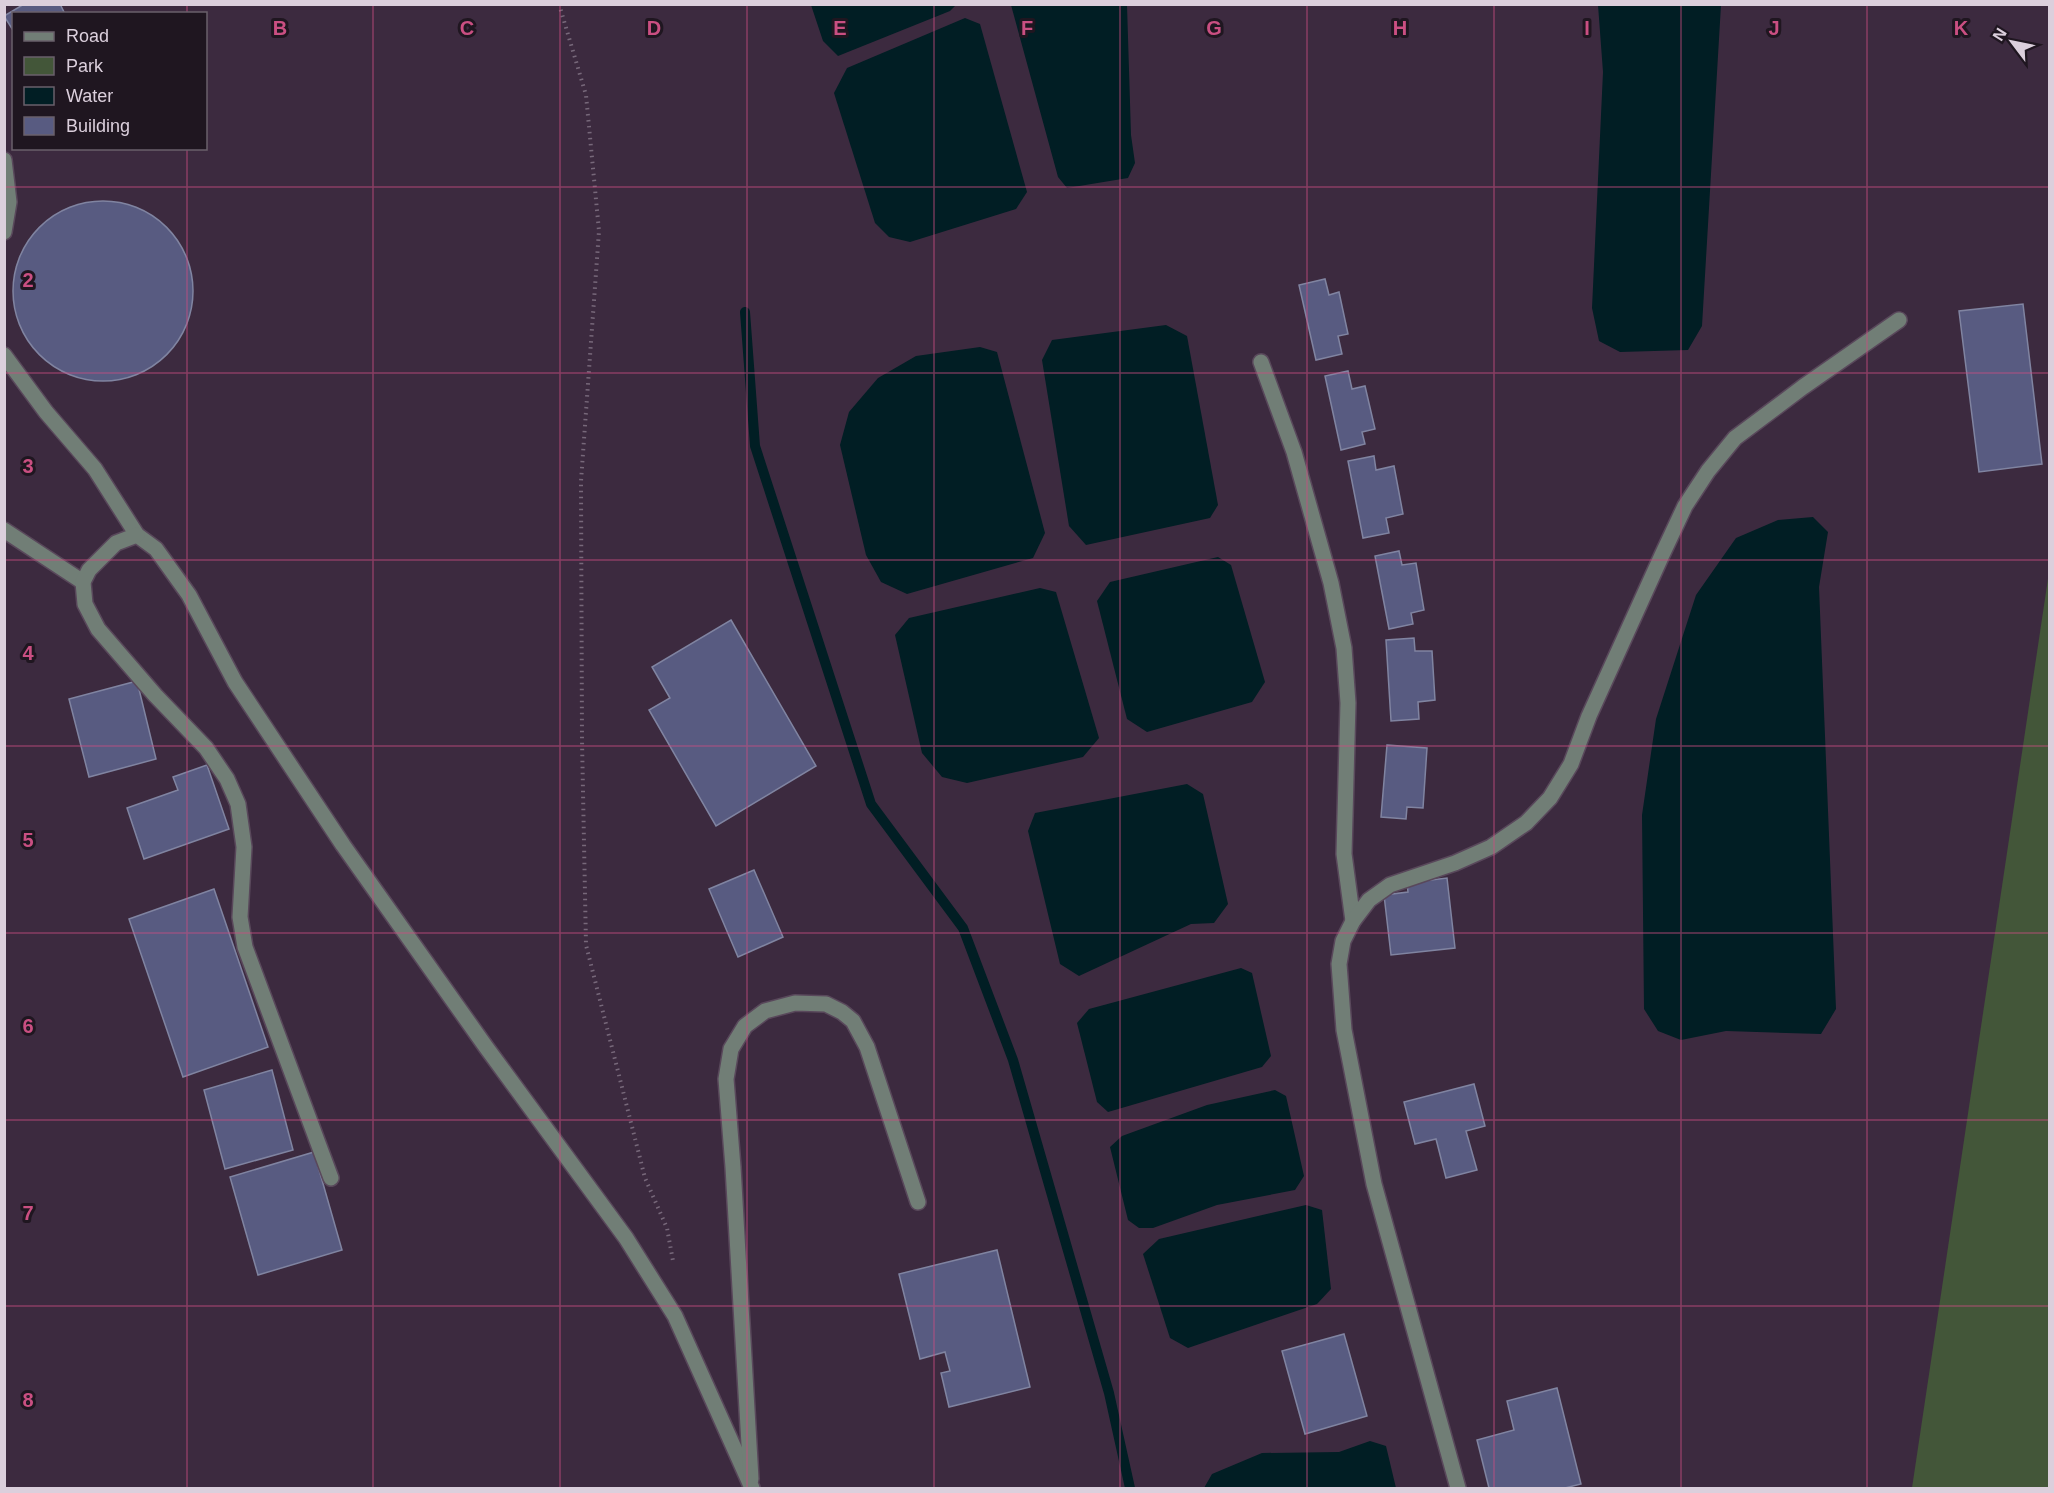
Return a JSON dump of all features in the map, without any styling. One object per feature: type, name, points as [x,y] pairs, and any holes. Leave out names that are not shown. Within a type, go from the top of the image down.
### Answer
[{"type":"street","points":[[4,160],[9,202],[4,232]]},
{"type":"street","points":[[1458,1488],[1374,1184],[1344,1030],[1339,964],[1343,941],[1353,921],[1370,900],[1390,885],[1455,863],[1491,847],[1526,823],[1550,798],[1571,764],[1589,716],[1681,516],[1707,471],[1735,438],[1899,320]]},
{"type":"street","points":[[4,355],[46,412],[95,469],[137,536],[156,549],[189,595],[236,682],[336,835],[486,1047],[626,1238],[675,1316],[752,1488]]},
{"type":"street","points":[[1261,362],[1294,452],[1331,583],[1344,648],[1348,703],[1344,854],[1353,921]]},
{"type":"street","points":[[4,530],[83,582]]},
{"type":"street","points":[[137,536],[116,543],[89,570],[83,582],[84,604],[98,629],[155,695],[206,748],[227,779],[238,804],[244,847],[240,917],[245,947],[331,1178]]},
{"type":"street","points":[[752,1488],[734,1167],[726,1079],[731,1049],[745,1026],[765,1011],[795,1003],[826,1005],[842,1012],[853,1021],[867,1047],[918,1203]]},
{"type":"path","points":[[559,4],[586,95],[599,231],[581,482],[586,945],[645,1178],[668,1228],[674,1267]]},
{"type":"green space","points":[[2049,572],[2049,1488],[1912,1488]]},
{"type":"water","points":[[811,4],[956,5],[950,11],[838,56],[823,41]]},
{"type":"water","points":[[1011,5],[1127,5],[1131,135],[1135,163],[1128,178],[1067,188],[1058,177]]},
{"type":"water","points":[[1598,5],[1721,5],[1702,326],[1688,350],[1620,352],[1599,341],[1592,308],[1603,72]]},
{"type":"water","points":[[965,18],[980,24],[1027,192],[1016,209],[910,242],[889,237],[875,223],[834,93],[847,68]]},
{"type":"water","points":[[1166,325],[1187,336],[1218,505],[1210,518],[1086,545],[1069,526],[1042,360],[1052,340]]},
{"type":"water","points":[[980,347],[997,352],[1045,533],[1033,558],[907,594],[881,582],[866,555],[840,445],[849,412],[878,378],[916,356]]},
{"type":"water","points":[[1813,517],[1828,532],[1819,587],[1836,1009],[1821,1034],[1726,1031],[1681,1040],[1658,1031],[1644,1009],[1642,815],[1656,719],[1696,595],[1736,538],[1778,520]]},
{"type":"water","points":[[1218,557],[1231,565],[1265,682],[1252,702],[1147,732],[1127,719],[1097,601],[1110,582]]},
{"type":"water","points":[[1040,588],[1056,592],[1099,738],[1083,757],[967,783],[942,777],[922,753],[895,635],[909,618]]},
{"type":"water","points":[[1187,784],[1203,794],[1228,904],[1214,923],[1191,924],[1079,976],[1060,964],[1028,831],[1035,813]]},
{"type":"water","points":[[1241,968],[1252,973],[1271,1056],[1262,1067],[1108,1112],[1097,1102],[1077,1023],[1089,1009]]},
{"type":"water","points":[[1275,1090],[1286,1096],[1304,1176],[1295,1190],[1217,1205],[1153,1228],[1139,1228],[1128,1220],[1110,1147],[1122,1136],[1207,1105]]},
{"type":"water","points":[[1306,1205],[1322,1210],[1331,1289],[1317,1304],[1188,1348],[1170,1338],[1143,1254],[1159,1239]]},
{"type":"water","points":[[1370,1441],[1386,1446],[1396,1488],[1204,1488],[1212,1474],[1262,1453],[1339,1452]]},
{"type":"building","points":[[20,4],[60,4],[64,12],[12,12],[12,29],[4,16],[21,6]]},
{"type":"building","points":[[103,201],[121,202],[138,207],[167,227],[187,256],[192,273],[192,309],[187,326],[167,355],[138,375],[121,380],[103,381],[85,380],[68,375],[39,355],[19,326],[14,309],[13,291],[14,273],[19,256],[39,227],[68,207],[85,202]]},
{"type":"building","points":[[1325,279],[1329,295],[1339,292],[1348,334],[1338,336],[1342,354],[1316,360],[1299,285]]},
{"type":"building","points":[[2023,304],[2042,464],[1979,472],[1959,311]]},
{"type":"building","points":[[1348,371],[1352,389],[1365,386],[1375,429],[1362,432],[1365,444],[1341,450],[1325,376]]},
{"type":"building","points":[[1374,456],[1376,470],[1394,466],[1403,514],[1386,518],[1389,533],[1363,538],[1348,461]]},
{"type":"building","points":[[1399,551],[1402,565],[1416,563],[1424,610],[1411,613],[1413,624],[1389,629],[1375,556]]},
{"type":"building","points":[[731,620],[816,766],[716,826],[649,710],[670,698],[652,667]]},
{"type":"building","points":[[1414,638],[1415,651],[1432,651],[1435,700],[1418,702],[1419,719],[1391,721],[1386,640]]},
{"type":"building","points":[[137,681],[156,759],[89,777],[69,699]]},
{"type":"building","points":[[1387,745],[1427,748],[1423,808],[1407,807],[1406,819],[1381,817]]},
{"type":"building","points":[[207,765],[229,829],[144,859],[127,808],[178,790],[173,777]]},
{"type":"building","points":[[754,870],[783,937],[738,957],[709,889]]},
{"type":"building","points":[[1447,878],[1455,948],[1391,955],[1384,895],[1408,892],[1407,883]]},
{"type":"building","points":[[214,889],[268,1047],[183,1077],[129,919]]},
{"type":"building","points":[[272,1070],[293,1150],[225,1169],[204,1090]]},
{"type":"building","points":[[1474,1084],[1485,1126],[1466,1131],[1477,1170],[1446,1178],[1436,1139],[1415,1144],[1404,1102]]},
{"type":"building","points":[[314,1152],[342,1250],[258,1275],[230,1177]]},
{"type":"building","points":[[997,1250],[1030,1387],[949,1407],[941,1373],[950,1371],[945,1352],[920,1359],[899,1274]]},
{"type":"building","points":[[1344,1334],[1367,1416],[1305,1434],[1282,1351]]},
{"type":"building","points":[[1557,1388],[1581,1484],[1565,1488],[1489,1488],[1477,1440],[1514,1430],[1507,1401]]},
{"type":"waterway","points":[[745,312],[755,446],[871,804],[963,928],[1013,1060],[1109,1393],[1130,1488]]}]
